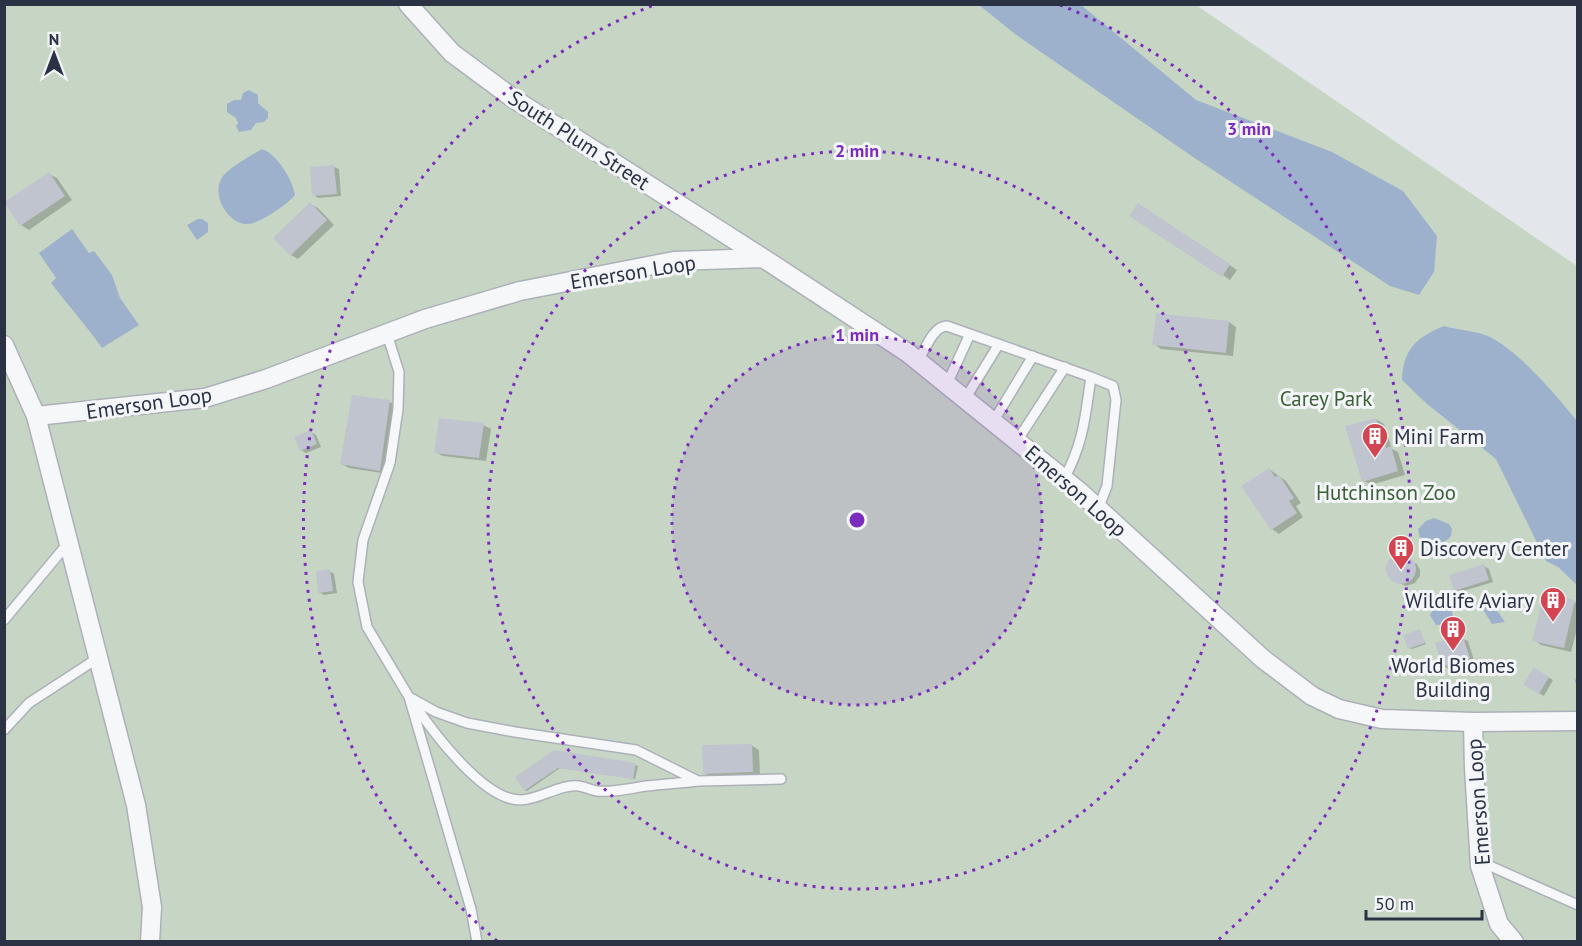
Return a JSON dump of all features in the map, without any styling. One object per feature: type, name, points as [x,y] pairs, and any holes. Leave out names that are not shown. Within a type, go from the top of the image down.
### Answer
[{"type":"street","name":"South Plum Street","points":[[408,4],[452,53],[514,99],[763,258]]},
{"type":"street","name":"Emerson Loop","points":[[36,417],[205,398],[266,379],[425,320],[520,291],[674,261],[763,258],[918,361],[947,384],[1064,479],[1263,659],[1312,696],[1339,709],[1382,719],[1473,722],[1480,862],[1499,924],[1514,942]]},
{"type":"street","points":[[4,345],[36,417],[136,805],[152,907],[150,942]]},
{"type":"street","points":[[1473,722],[1578,721]]},
{"type":"lane","points":[[918,361],[937,330],[942,326],[1091,376],[1113,386],[1116,400],[1107,486],[1098,509]]},
{"type":"lane","points":[[387,334],[399,372],[398,409],[390,463],[363,540],[358,582],[367,627],[409,697],[457,759],[480,781],[500,795],[519,800],[537,797],[562,788],[579,786],[597,791],[698,781],[781,779]]},
{"type":"lane","points":[[947,384],[970,334]]},
{"type":"lane","points":[[965,399],[999,344]]},
{"type":"lane","points":[[993,422],[1033,356]]},
{"type":"lane","points":[[1017,441],[1065,367]]},
{"type":"lane","points":[[1064,479],[1075,459],[1082,438],[1091,376]]},
{"type":"lane","points":[[4,620],[69,542]]},
{"type":"lane","points":[[4,730],[29,703],[98,658]]},
{"type":"lane","points":[[409,697],[436,712],[467,723],[636,750],[698,781]]},
{"type":"lane","points":[[409,697],[471,909],[477,942]]},
{"type":"lane","points":[[1480,862],[1578,905]]},
{"type":"green space","points":[[5,5],[1196,5],[1577,266],[1577,941],[5,942]]},
{"type":"water","points":[[979,5],[1081,5],[1196,100],[1332,152],[1403,191],[1437,236],[1434,272],[1419,295],[1390,286],[1193,157],[1015,34]]},
{"type":"water","points":[[249,90],[258,95],[258,103],[268,112],[268,118],[264,122],[256,123],[251,130],[239,132],[236,118],[227,112],[227,104],[234,100],[241,100],[243,93]]},
{"type":"water","points":[[262,149],[273,156],[283,168],[295,195],[259,221],[248,224],[240,223],[227,213],[223,206],[218,190],[219,183],[231,168]]},
{"type":"water","points":[[198,219],[208,223],[208,232],[197,240],[187,225]]},
{"type":"water","points":[[72,229],[89,253],[94,251],[112,275],[120,298],[139,325],[102,348],[51,283],[56,278],[39,253]]},
{"type":"water","points":[[1444,326],[1485,335],[1502,344],[1537,375],[1577,421],[1577,585],[1558,567],[1546,561],[1496,459],[1427,404],[1402,380],[1405,360],[1413,346],[1426,335]]},
{"type":"water","points":[[1434,518],[1449,524],[1452,529],[1451,536],[1437,544],[1421,542],[1418,529],[1426,521]]},
{"type":"water","points":[[1489,599],[1505,622],[1492,624],[1484,611]]},
{"type":"water","points":[[1437,602],[1450,608],[1453,624],[1436,625],[1430,615]]},
{"type":"building","points":[[334,165],[337,194],[312,196],[310,167]]},
{"type":"building","points":[[49,172],[65,196],[20,226],[4,202]]},
{"type":"building","points":[[310,202],[327,220],[290,256],[273,238]]},
{"type":"building","points":[[1138,203],[1230,264],[1222,277],[1129,216]]},
{"type":"building","points":[[1156,313],[1229,321],[1226,353],[1152,345]]},
{"type":"building","points":[[352,395],[390,400],[380,471],[340,464]]},
{"type":"building","points":[[439,418],[484,423],[479,458],[434,453]]},
{"type":"building","name":"Mini Farm","points":[[1376,418],[1386,448],[1391,446],[1398,471],[1362,482],[1345,426]]},
{"type":"building","points":[[311,430],[317,444],[300,451],[294,437]]},
{"type":"building","points":[[1269,468],[1275,477],[1279,475],[1294,498],[1289,501],[1297,513],[1271,530],[1241,486]]},
{"type":"building","name":"Discovery Center","points":[[1401,554],[1411,559],[1416,569],[1411,579],[1401,584],[1391,579],[1386,569],[1391,559]]},
{"type":"building","points":[[1484,564],[1489,580],[1454,591],[1449,575]]},
{"type":"building","points":[[330,569],[333,591],[318,593],[316,571]]},
{"type":"building","name":"Wildlife Aviary","points":[[1544,593],[1575,600],[1564,648],[1532,641]]},
{"type":"building","points":[[1420,629],[1425,643],[1408,649],[1403,635]]},
{"type":"building","name":"World Biomes Building","points":[[1463,637],[1470,658],[1442,667],[1435,643]]},
{"type":"building","points":[[1534,667],[1549,677],[1539,694],[1523,685]]},
{"type":"building","points":[[752,744],[753,772],[703,774],[702,745]]},
{"type":"building","points":[[554,750],[636,763],[633,779],[558,768],[524,791],[515,777]]},
{"type":"place","name":"Mini Farm","points":[[1375,459]]},
{"type":"place","name":"Discovery Center","points":[[1401,571]]},
{"type":"place","name":"Wildlife Aviary","points":[[1553,623]]},
{"type":"place","name":"World Biomes Building","points":[[1453,652]]},
{"type":"park label","name":"Carey Park","points":[[1326,398]]},
{"type":"park label","name":"Hutchinson Zoo","points":[[1386,492]]}]
